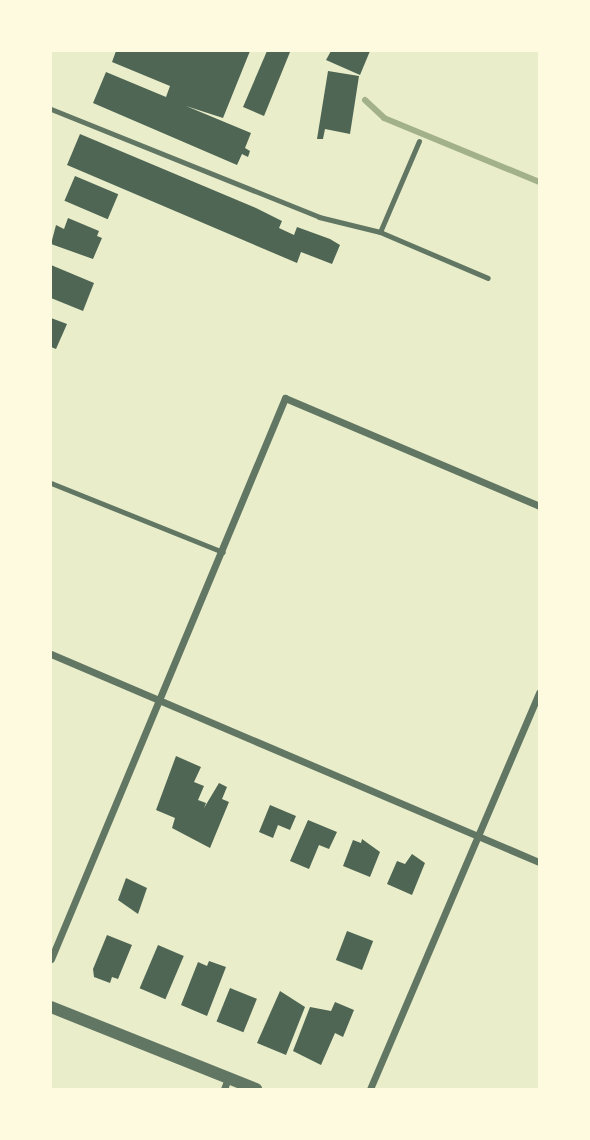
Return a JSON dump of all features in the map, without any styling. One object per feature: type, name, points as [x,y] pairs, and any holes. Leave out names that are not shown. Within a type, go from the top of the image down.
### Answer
[{"type":"street","points":[[51,959],[162,701],[285,398],[539,506]]},
{"type":"street","points":[[51,654],[539,862]]},
{"type":"street","points":[[370,1089],[539,693]]},
{"type":"street","points":[[51,1007],[226,1084],[256,1089]]},
{"type":"lane","points":[[51,109],[319,217],[380,232],[488,278]]},
{"type":"lane","points":[[380,232],[419,141]]},
{"type":"lane","points":[[51,483],[223,552]]},
{"type":"building","points":[[116,51],[250,51],[223,118],[186,106],[251,133],[245,148],[250,151],[248,157],[242,154],[237,165],[93,103],[106,72],[166,97],[170,86],[112,62]]},
{"type":"building","points":[[267,51],[290,52],[264,116],[243,107]]},
{"type":"building","points":[[331,51],[370,51],[360,75],[326,60]]},
{"type":"building","points":[[328,71],[359,76],[350,134],[325,129],[323,139],[317,139]]},
{"type":"building","points":[[80,134],[256,208],[282,221],[279,228],[294,235],[297,227],[330,239],[340,245],[332,264],[301,252],[297,263],[67,165]]},
{"type":"building","points":[[75,176],[118,194],[108,219],[64,201]]},
{"type":"building","points":[[68,218],[99,231],[97,236],[102,238],[93,259],[51,244],[56,225],[64,229]]},
{"type":"building","points":[[51,265],[94,283],[83,311],[51,298]]},
{"type":"building","points":[[51,318],[67,324],[56,349],[51,347]]},
{"type":"building","points":[[176,756],[201,767],[194,782],[204,786],[198,800],[206,803],[204,808],[219,783],[227,787],[222,799],[229,802],[210,848],[172,828],[175,818],[156,810]]},
{"type":"building","points":[[270,805],[296,816],[290,830],[278,825],[273,838],[259,832]]},
{"type":"building","points":[[308,820],[337,832],[329,849],[319,845],[309,869],[290,861]]},
{"type":"building","points":[[362,839],[380,852],[370,877],[343,866],[353,840],[361,843]]},
{"type":"building","points":[[412,854],[425,863],[412,895],[387,884],[397,861],[405,864]]},
{"type":"building","points":[[126,878],[147,888],[138,914],[118,900]]},
{"type":"building","points":[[347,931],[373,941],[362,970],[336,960]]},
{"type":"building","points":[[107,935],[132,945],[118,979],[112,977],[110,983],[94,977],[93,969]]},
{"type":"building","points":[[158,945],[184,956],[165,999],[140,988]]},
{"type":"building","points":[[209,961],[226,967],[207,1016],[181,1005],[198,962],[207,966]]},
{"type":"building","points":[[230,988],[257,999],[243,1032],[217,1021]]},
{"type":"building","points":[[280,991],[305,1007],[286,1055],[257,1043]]},
{"type":"building","points":[[335,1002],[354,1010],[343,1037],[335,1033],[321,1065],[293,1051],[310,1007],[331,1011]]},
{"type":"waterway","points":[[365,100],[384,118],[539,182]]}]
